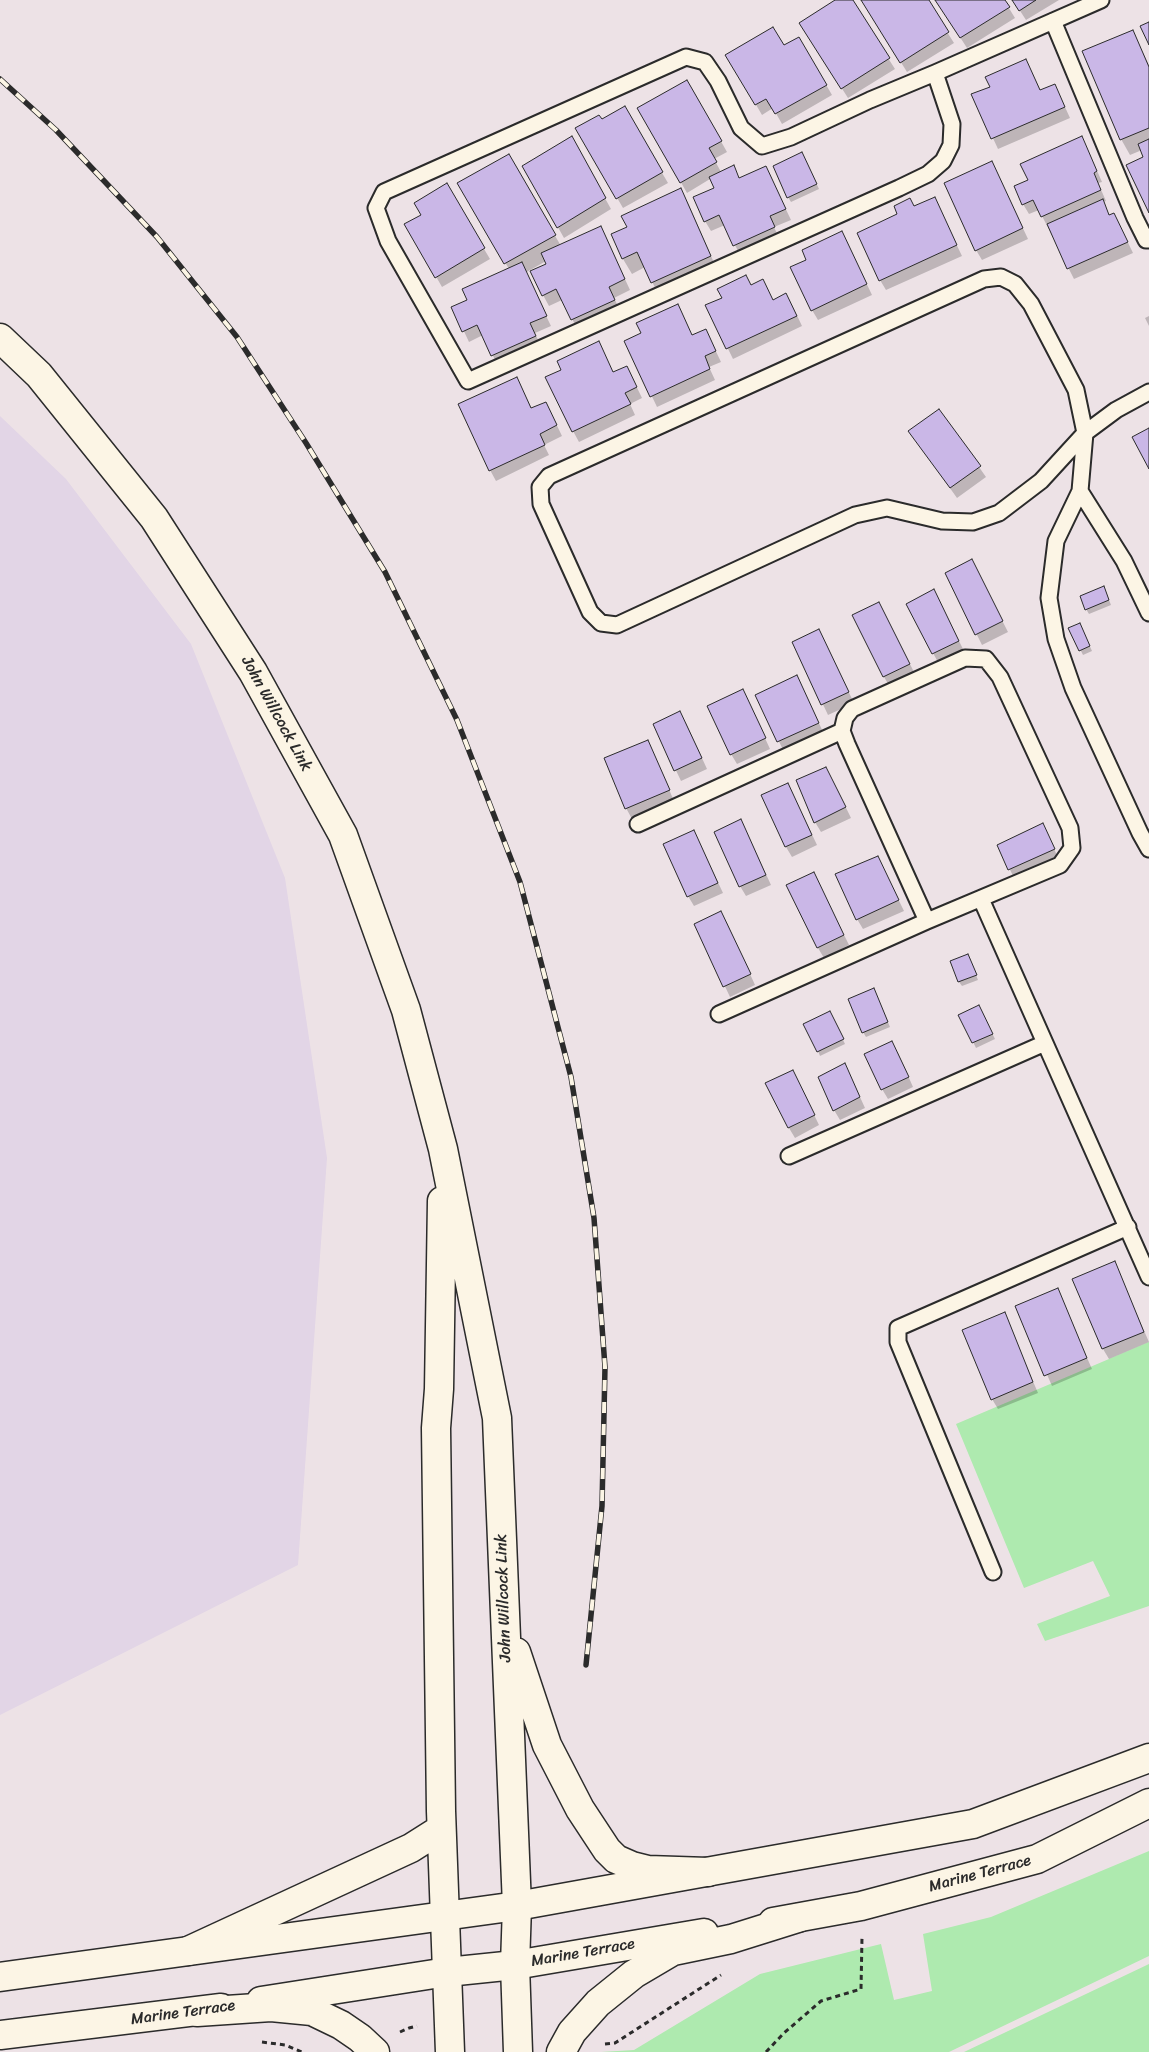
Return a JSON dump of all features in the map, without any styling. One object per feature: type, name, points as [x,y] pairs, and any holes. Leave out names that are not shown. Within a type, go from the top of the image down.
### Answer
[{"type":"main road","name":"John Willcock Link","points":[[0,338],[39,375],[154,518],[253,672],[343,835],[406,1010],[443,1149],[497,1418],[517,1906],[515,1965],[518,2052]]},
{"type":"main road","name":"John Willcock Link","points":[[443,1149],[439,1389],[436,1428],[442,1829],[450,2052]]},
{"type":"main road","points":[[505,1617],[547,1745],[580,1808],[607,1850],[616,1859],[648,1870],[708,1872]]},
{"type":"main road","points":[[0,1977],[517,1906],[973,1824],[1149,1758]]},
{"type":"main road","name":"Marine Terrace","points":[[0,2035],[197,2012],[447,1972],[515,1965],[861,1906],[1037,1859],[1149,1804]]},
{"type":"main road","points":[[188,1951],[411,1848],[442,1829]]},
{"type":"main road","points":[[561,2052],[572,2032],[598,2003],[634,1974],[673,1951],[731,1939],[798,1918]]},
{"type":"main road","points":[[197,2012],[271,2007],[312,2011],[341,2025],[360,2038],[375,2052]]},
{"type":"lane","points":[[935,74],[952,124],[951,145],[943,161],[928,174],[468,382],[388,241],[376,208],[384,192],[686,57],[705,62],[718,81],[741,128],[762,146],[791,137],[870,100],[935,74],[1101,0]]},
{"type":"lane","points":[[1052,21],[1135,218],[1146,240],[1149,240]]},
{"type":"lane","points":[[1149,392],[1116,410],[1085,433],[1041,481],[999,513],[973,522],[942,521],[887,508],[855,515],[617,625],[601,623],[590,612],[541,504],[540,487],[549,476],[984,279],[1001,277],[1015,284],[1031,304],[1076,390],[1085,433],[1080,491],[1056,540],[1049,598],[1056,639],[1073,688],[1144,831],[1149,849]]},
{"type":"lane","points":[[1080,491],[1124,561],[1149,613]]},
{"type":"lane","points":[[719,1014],[927,921],[1060,865],[1072,848],[1070,828],[1000,677],[986,659],[965,658],[852,709],[845,718],[842,731],[927,921]]},
{"type":"lane","points":[[638,824],[842,731]]},
{"type":"lane","points":[[981,899],[1149,1277]]},
{"type":"lane","points":[[790,1156],[1045,1043]]},
{"type":"lane","points":[[993,1572],[898,1342],[898,1328],[1128,1228]]},
{"type":"path","points":[[766,2052],[784,2033],[821,2001],[862,1988],[862,1936]]},
{"type":"shaded area","points":[[0,416],[66,479],[191,644],[285,878],[327,1158],[298,1565],[0,1715]]},
{"type":"green space","points":[[1149,1342],[1149,1606],[1045,1641],[1037,1624],[1110,1596],[1093,1561],[1024,1588],[956,1424]]},
{"type":"green space","points":[[1149,1851],[1149,1956],[949,2052],[601,2052],[634,2050],[760,1974],[881,1944],[894,2000],[932,1991],[923,1934],[991,1917]]},
{"type":"green space","points":[[1149,1964],[1149,2052],[964,2052]]},
{"type":"building","points":[[835,0],[853,0],[890,58],[841,89],[799,23]]},
{"type":"building","points":[[861,0],[929,0],[949,32],[900,63]]},
{"type":"building","points":[[935,0],[1005,0],[1010,7],[960,38]]},
{"type":"building","points":[[1012,0],[1036,0],[1019,11]]},
{"type":"building","points":[[1149,22],[1149,45],[1140,26]]},
{"type":"building","points":[[773,27],[784,45],[799,37],[827,85],[775,114],[766,99],[755,105],[725,55]]},
{"type":"building","points":[[1133,30],[1149,67],[1149,128],[1120,140],[1082,51]]},
{"type":"building","points":[[1026,59],[1040,90],[1055,84],[1065,107],[991,139],[971,94],[990,87],[985,77]]},
{"type":"building","points":[[687,80],[722,141],[709,148],[717,162],[680,183],[637,108]]},
{"type":"building","points":[[625,106],[663,172],[616,199],[575,128],[599,115],[602,119]]},
{"type":"building","points":[[572,136],[606,198],[557,228],[522,166]]},
{"type":"building","points":[[1082,136],[1097,171],[1094,173],[1101,190],[1041,217],[1033,200],[1022,205],[1014,186],[1028,180],[1020,164]]},
{"type":"building","points":[[1149,139],[1149,213],[1126,165],[1143,157],[1138,144]]},
{"type":"building","points":[[802,152],[817,184],[787,198],[773,166]]},
{"type":"building","points":[[509,154],[556,235],[504,264],[457,183]]},
{"type":"building","points":[[992,161],[1023,228],[975,251],[944,183]]},
{"type":"building","points":[[734,165],[739,178],[766,166],[786,209],[770,216],[775,227],[733,246],[719,215],[704,222],[693,197],[714,188],[709,177]]},
{"type":"building","points":[[447,183],[485,248],[435,278],[404,224],[421,215],[414,203]]},
{"type":"building","points":[[681,188],[711,256],[651,283],[637,252],[622,259],[611,234],[627,227],[621,216]]},
{"type":"building","points":[[935,197],[957,245],[879,281],[857,233],[897,214],[894,206],[910,198],[914,206]]},
{"type":"building","points":[[1103,199],[1109,215],[1114,213],[1128,242],[1067,269],[1047,224]]},
{"type":"building","points":[[601,226],[625,279],[609,287],[615,300],[571,320],[556,289],[542,296],[530,271],[546,264],[541,253]]},
{"type":"building","points":[[842,231],[867,284],[811,311],[790,267],[806,260],[802,250]]},
{"type":"building","points":[[522,262],[547,316],[530,323],[536,336],[491,356],[477,325],[462,332],[451,307],[467,300],[462,289]]},
{"type":"building","points":[[746,275],[751,285],[763,279],[773,300],[786,293],[797,316],[726,349],[705,305],[722,298],[717,289]]},
{"type":"building","points":[[678,304],[692,335],[706,329],[716,351],[705,356],[710,369],[650,397],[624,341],[641,333],[636,323]]},
{"type":"building","points":[[599,341],[613,372],[627,366],[637,387],[625,393],[631,404],[572,432],[545,377],[561,370],[557,361]]},
{"type":"building","points":[[517,377],[531,408],[546,402],[557,425],[540,434],[545,445],[489,471],[458,404]]},
{"type":"building","points":[[939,409],[981,466],[950,488],[908,431]]},
{"type":"building","points":[[1149,428],[1149,469],[1132,437]]},
{"type":"building","points":[[972,559],[1003,621],[975,635],[945,573]]},
{"type":"building","points":[[1104,586],[1109,600],[1085,610],[1080,596]]},
{"type":"building","points":[[934,589],[959,641],[932,654],[906,604]]},
{"type":"building","points":[[879,602],[910,664],[883,677],[852,615]]},
{"type":"building","points":[[1080,623],[1090,646],[1079,651],[1068,628]]},
{"type":"building","points":[[819,629],[849,692],[821,705],[792,642]]},
{"type":"building","points":[[797,675],[819,723],[777,742],[755,695]]},
{"type":"building","points":[[743,689],[766,738],[730,755],[707,706]]},
{"type":"building","points":[[680,711],[702,758],[674,771],[653,724]]},
{"type":"building","points":[[648,740],[670,790],[625,809],[604,758]]},
{"type":"building","points":[[826,767],[846,807],[814,823],[796,780]]},
{"type":"building","points":[[788,783],[812,835],[785,847],[761,795]]},
{"type":"building","points":[[741,819],[766,875],[739,887],[714,832]]},
{"type":"building","points":[[1043,823],[1055,849],[1008,870],[997,845]]},
{"type":"building","points":[[694,830],[718,883],[687,897],[663,844]]},
{"type":"building","points":[[878,856],[899,900],[856,920],[835,874]]},
{"type":"building","points":[[814,872],[844,935],[817,948],[786,885]]},
{"type":"building","points":[[721,911],[751,974],[723,987],[694,924]]},
{"type":"building","points":[[968,954],[977,975],[958,982],[950,961]]},
{"type":"building","points":[[874,988],[888,1022],[862,1033],[848,999]]},
{"type":"building","points":[[979,1005],[993,1034],[972,1043],[958,1015]]},
{"type":"building","points":[[830,1011],[844,1039],[817,1052],[803,1024]]},
{"type":"building","points":[[892,1041],[909,1077],[881,1090],[864,1054]]},
{"type":"building","points":[[845,1063],[860,1097],[833,1111],[818,1077]]},
{"type":"building","points":[[793,1070],[815,1115],[788,1128],[765,1083]]},
{"type":"building","points":[[1115,1261],[1144,1332],[1102,1349],[1072,1279]]},
{"type":"building","points":[[1058,1288],[1087,1358],[1044,1376],[1015,1306]]},
{"type":"building","points":[[1005,1312],[1033,1382],[991,1400],[962,1330]]},
{"type":"railway","points":[[0,79],[56,130],[157,237],[237,337],[306,443],[385,572],[457,720],[520,882],[571,1077],[594,1218],[605,1367],[602,1506],[586,1665]]}]
